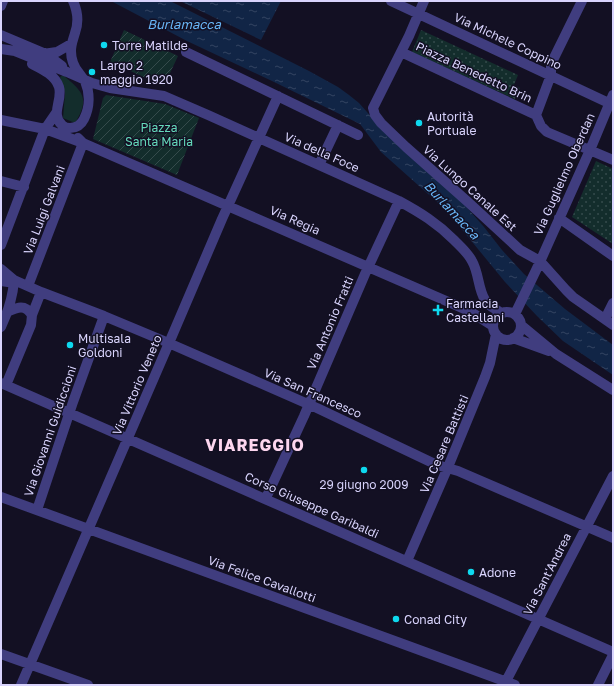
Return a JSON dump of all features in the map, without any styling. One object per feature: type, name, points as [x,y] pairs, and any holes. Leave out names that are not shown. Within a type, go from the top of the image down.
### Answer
[{"type":"street","points":[[1,6],[3,1]]},
{"type":"street","name":"Via Michele Coppino","points":[[391,1],[551,76],[612,101]]},
{"type":"street","points":[[401,52],[424,1]]},
{"type":"street","points":[[582,1],[551,64],[551,76],[536,115],[539,123],[545,131],[613,160]]},
{"type":"street","points":[[56,112],[58,120],[65,128],[73,128],[79,126],[83,122],[89,105],[84,80],[76,69],[71,52],[71,44],[75,34],[78,13],[71,2]]},
{"type":"street","points":[[1,35],[46,54],[58,62],[67,72]]},
{"type":"street","points":[[1,49],[46,54],[57,52],[71,44]]},
{"type":"street","points":[[1,49],[40,68],[54,78],[60,92],[56,112],[45,129],[1,245]]},
{"type":"street","points":[[15,51],[67,72]]},
{"type":"street","points":[[186,52],[358,135]]},
{"type":"street","name":"Via Lungo Canale Est","points":[[401,52],[373,108],[378,119],[406,147],[520,250],[539,262],[573,297],[609,322]]},
{"type":"street","name":"Piazza Benedetto Brin","points":[[401,52],[536,115]]},
{"type":"street","name":"Via della Foce","points":[[67,72],[105,87],[164,96],[259,137],[418,211],[447,233],[465,251],[475,267],[485,300],[490,306],[501,313]]},
{"type":"street","name":"Via Vittorio Veneto","points":[[21,685],[228,205],[278,96]]},
{"type":"street","name":"Via Guglielmo Oberdan","points":[[517,310],[612,101]]},
{"type":"street","name":"Via Regia","points":[[1,120],[45,129],[83,143],[228,205],[465,310],[495,330]]},
{"type":"street","points":[[319,165],[338,125]]},
{"type":"street","name":"Via Regia","points":[[65,128],[83,143]]},
{"type":"street","name":"Via Luigi Galvani","points":[[28,286],[83,143]]},
{"type":"street","points":[[1,181],[24,187]]},
{"type":"street","name":"Via Antonio Fratti","points":[[266,498],[309,405],[399,201]]},
{"type":"street","points":[[559,218],[613,256]]},
{"type":"street","points":[[1,269],[14,280],[8,312],[1,327]]},
{"type":"street","name":"Via San Francesco","points":[[1,281],[8,282],[14,280],[169,343],[437,464],[448,467],[613,538]]},
{"type":"street","points":[[4,384],[31,325],[32,315],[41,292]]},
{"type":"street","points":[[609,322],[613,303]]},
{"type":"street","points":[[8,312],[21,307],[28,310],[32,315]]},
{"type":"street","points":[[517,310],[521,325],[520,331],[513,338],[503,339],[495,330],[495,319],[501,313],[517,310]]},
{"type":"street","name":"Via Giovanni Guidiccioni","points":[[37,510],[104,316]]},
{"type":"street","points":[[521,325],[556,354],[613,390]]},
{"type":"street","name":"Via Cesare Battisti","points":[[407,561],[485,377],[490,363],[495,330]]},
{"type":"street","points":[[513,338],[556,354]]},
{"type":"street","name":"Corso Giuseppe Garibaldi","points":[[4,384],[266,498],[613,654]]},
{"type":"street","name":"Via Sant'Andrea","points":[[508,684],[538,619],[613,476]]},
{"type":"street","name":"Via Felice Cavallotti","points":[[1,497],[89,528],[508,684]]},
{"type":"street","points":[[1,654],[88,685]]},
{"type":"street","points":[[598,685],[613,654]]},
{"type":"green space","points":[[124,30],[178,56],[164,86],[110,62]]},
{"type":"green space","points":[[421,30],[518,75],[514,85],[520,88],[515,99],[412,52]]},
{"type":"green space","points":[[63,75],[75,86],[82,96],[83,107],[75,123],[63,118],[65,93],[60,77]]},
{"type":"green space","name":"Piazza Santa Maria","points":[[106,95],[165,104],[199,118],[177,175],[93,139],[103,98]]},
{"type":"green space","points":[[596,161],[613,169],[613,244],[572,217]]},
{"type":"water","name":"Burlamacca","points":[[111,1],[170,1],[309,71],[338,87],[349,95],[463,203],[524,274],[565,309],[613,345],[613,375],[563,341],[537,316],[505,282],[446,210],[381,152],[360,124],[187,41]]},
{"type":"water","name":"Burlamacca","points":[[180,1],[281,1],[261,40]]},
{"type":"place","name":"Torre Matilde","points":[[104,45]]},
{"type":"place","name":"Largo 2 maggio 1920","points":[[92,72]]},
{"type":"place","name":"Autorità Portuale","points":[[419,123]]},
{"type":"place","name":"Farmacia Castellani","points":[[438,310]]},
{"type":"place","name":"Multisala Goldoni","points":[[70,345]]},
{"type":"place","name":"29 giugno 2009","points":[[364,470]]},
{"type":"place","name":"Adone","points":[[471,572]]},
{"type":"place","name":"Conad City","points":[[396,619]]},
{"type":"district","name":"VIAREGGIO","points":[[255,445]]}]
